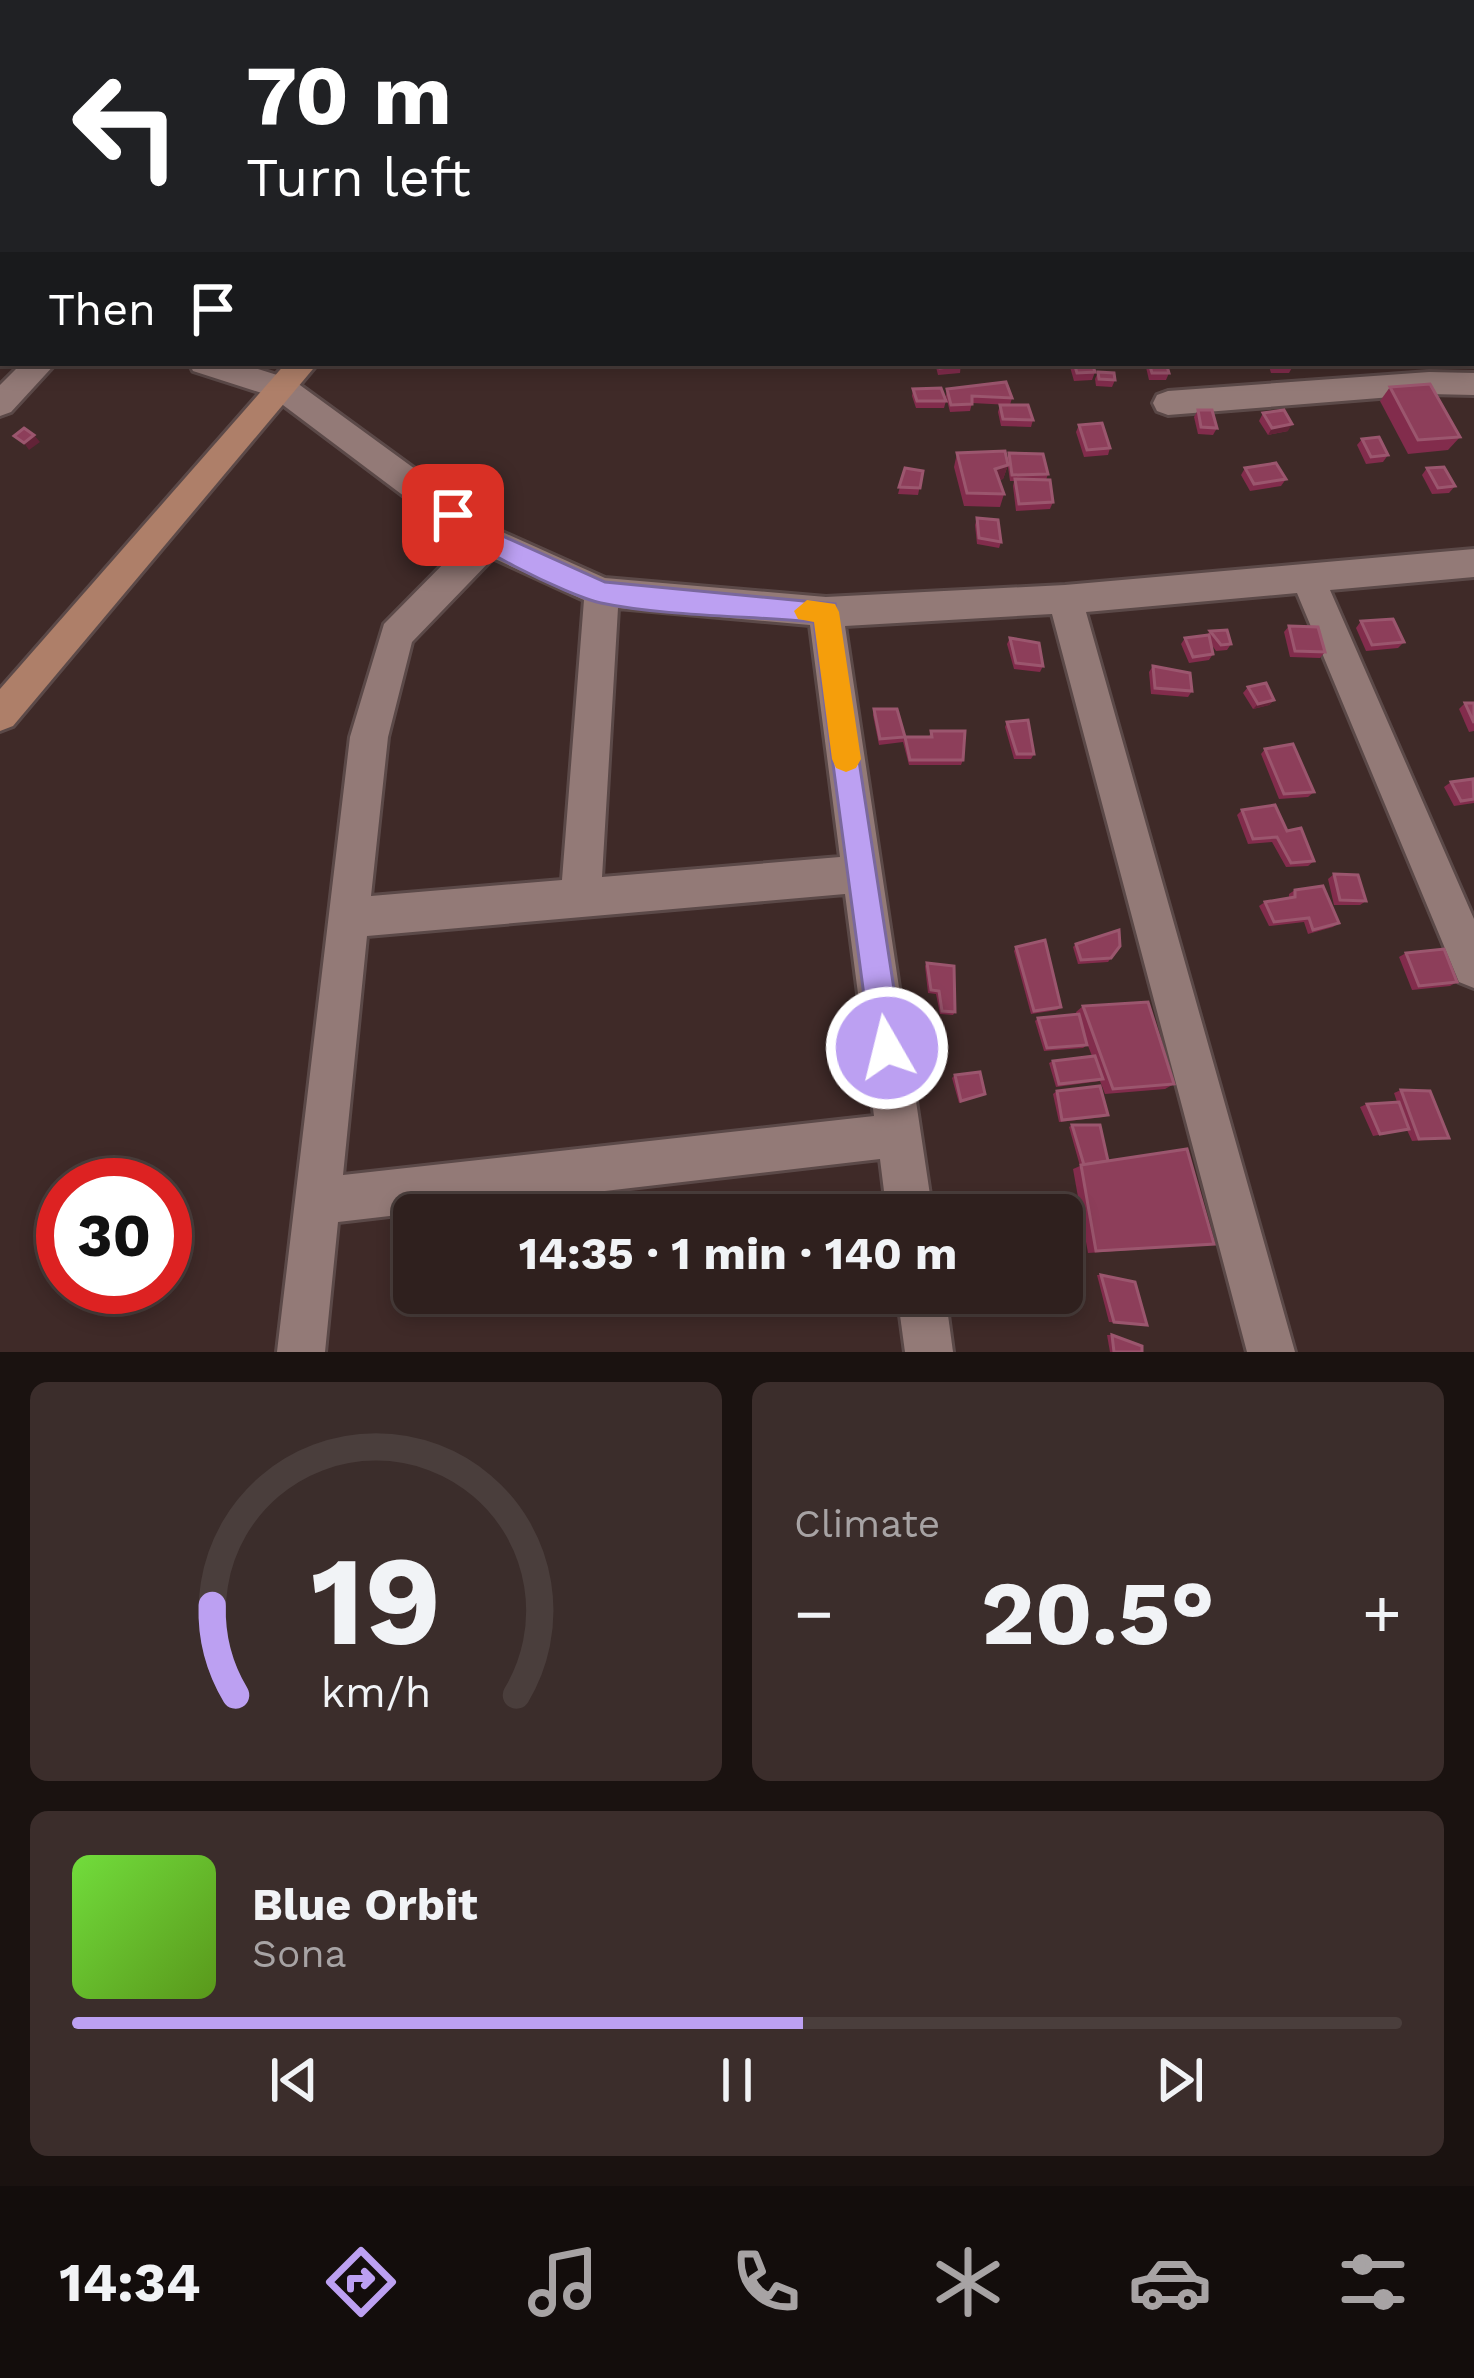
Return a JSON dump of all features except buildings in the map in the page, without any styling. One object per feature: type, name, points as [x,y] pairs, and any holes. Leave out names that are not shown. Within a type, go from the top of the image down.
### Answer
[{"type":"main road","points":[[0,715],[292,376]]},
{"type":"street","points":[[5,392],[37,366]]},
{"type":"street","points":[[224,366],[292,376],[488,541],[602,592],[826,612],[1065,599],[1474,563]]},
{"type":"street","points":[[1168,403],[1337,378],[1474,384]]},
{"type":"street","points":[[301,1352],[369,737],[396,635],[488,541]]},
{"type":"street","points":[[1308,578],[1474,968]]},
{"type":"street","points":[[581,898],[602,592]]},
{"type":"street","points":[[1065,599],[1271,1352]]},
{"type":"street","points":[[826,612],[907,1194]]},
{"type":"street","points":[[349,918],[862,874]]},
{"type":"street","points":[[318,1202],[899,1135]]},
{"type":"street","points":[[924,1314],[929,1352]]},
{"type":"slow traffic","points":[[807,611],[826,612],[846,759]]},
{"type":"route","points":[[453,515],[488,541],[602,592],[826,612],[887,1048]]}]
